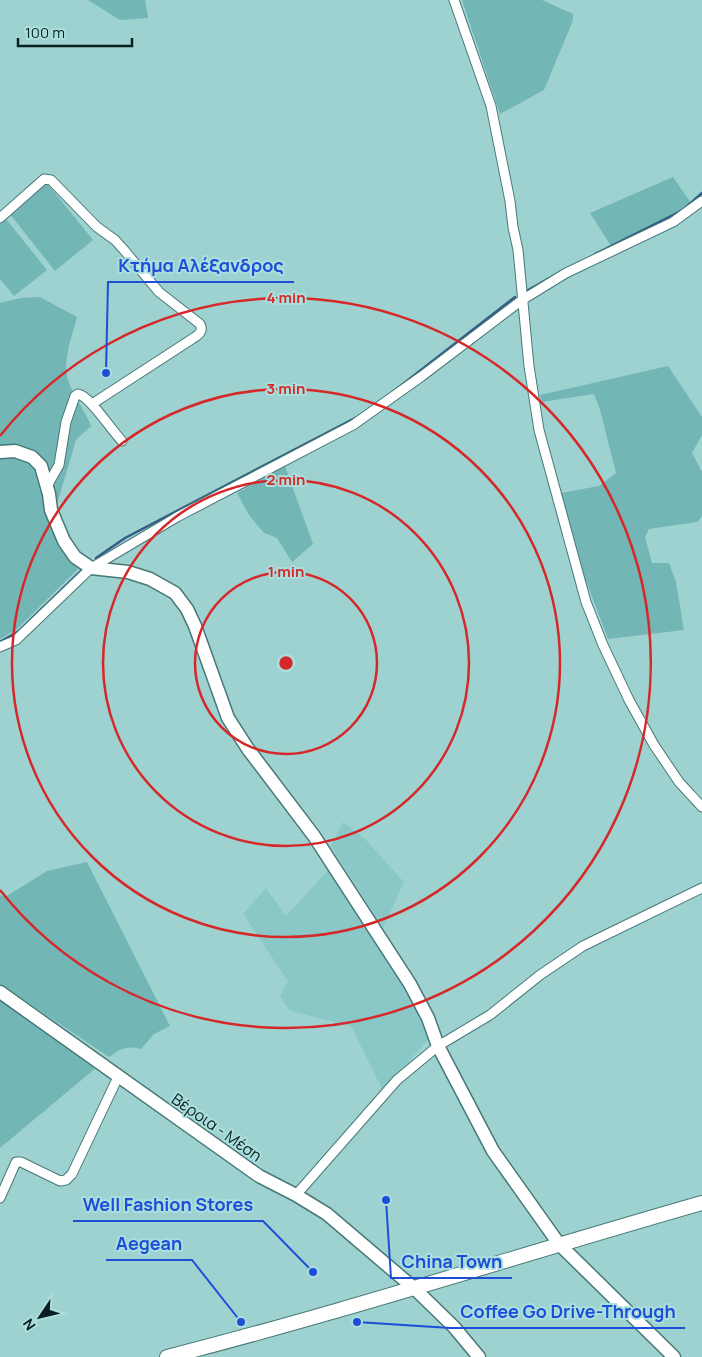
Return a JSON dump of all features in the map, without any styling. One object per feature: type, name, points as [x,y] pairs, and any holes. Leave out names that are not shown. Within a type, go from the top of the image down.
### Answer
[{"type":"main road","points":[[167,1357],[415,1289],[559,1244],[702,1203]]},
{"type":"street","points":[[454,0],[491,106],[518,250],[529,366],[539,430],[586,602],[603,645],[654,745],[679,782],[702,807]]},
{"type":"street","points":[[0,218],[44,179],[51,180],[97,227],[124,250],[159,292],[200,324],[202,328],[201,332],[192,339],[92,404]]},
{"type":"street","points":[[0,647],[16,640],[91,568],[177,517],[353,425],[422,376],[522,300],[566,273],[673,222],[702,200]]},
{"type":"street","points":[[47,486],[58,466],[66,422],[75,396],[80,394],[92,404],[122,441]]},
{"type":"street","points":[[0,452],[14,451],[32,457],[41,466],[51,510],[64,541],[75,557],[91,568],[128,572],[150,579],[175,593],[187,609],[195,626],[222,704],[233,726],[248,749],[314,836],[420,1001],[438,1046],[493,1151],[559,1244],[674,1357]]},
{"type":"street","points":[[296,1195],[397,1080],[438,1046],[490,1016],[540,975],[583,946],[702,888]]},
{"type":"street","name":"Βέροια - Μέση","points":[[0,992],[259,1176],[327,1214],[415,1289],[454,1327],[479,1357]]},
{"type":"street","points":[[0,1198],[16,1162],[21,1162],[60,1182],[66,1180],[72,1174],[118,1077]]},
{"type":"shaded area","points":[[88,0],[145,0],[148,18],[120,20]]},
{"type":"shaded area","points":[[462,0],[542,0],[573,14],[571,25],[544,90],[500,114]]},
{"type":"shaded area","points":[[673,177],[691,203],[611,246],[590,213]]},
{"type":"shaded area","points":[[47,183],[93,240],[55,271],[9,213]]},
{"type":"shaded area","points":[[6,219],[47,270],[14,296],[0,279],[0,224]]},
{"type":"shaded area","points":[[40,297],[77,317],[68,350],[67,375],[71,389],[91,426],[76,440],[57,504],[53,500],[31,450],[13,445],[0,445],[0,303],[21,298]]},
{"type":"shaded area","points":[[668,366],[702,417],[702,435],[692,453],[702,472],[702,516],[697,522],[649,529],[645,537],[652,563],[669,563],[676,582],[684,630],[608,639],[583,573],[561,493],[599,486],[616,473],[600,410],[594,394],[542,402],[540,395]]},
{"type":"shaded area","points":[[14,454],[38,466],[72,559],[79,568],[17,629],[0,639],[0,455]]},
{"type":"shaded area","points":[[285,466],[313,544],[292,562],[277,538],[264,533],[249,515],[237,493]]},
{"type":"shaded area","points":[[343,822],[365,839],[404,882],[383,928],[331,846]]},
{"type":"shaded area","points":[[87,862],[170,1026],[154,1034],[141,1049],[124,1048],[109,1057],[0,984],[0,895],[5,897],[47,871]]},
{"type":"shaded area","points":[[331,867],[353,898],[432,1035],[383,1091],[351,1026],[290,1011],[280,997],[288,981],[243,914],[266,888],[286,916]]},
{"type":"shaded area","points":[[0,998],[97,1067],[0,1148]]},
{"type":"waterway","points":[[595,254],[684,209],[702,193]]},
{"type":"waterway","points":[[528,290],[555,275]]},
{"type":"waterway","points":[[394,391],[515,297]]},
{"type":"waterway","points":[[96,558],[125,538],[357,417]]},
{"type":"waterway","points":[[0,642],[19,631],[82,570]]},
{"type":"place","name":"Κτήμα Αλέξανδρος","points":[[106,373]]},
{"type":"place","name":"China Town","points":[[386,1200]]},
{"type":"place","name":"Well Fashion Stores","points":[[313,1272]]},
{"type":"place","name":"Aegean","points":[[241,1322]]},
{"type":"place","name":"Coffee Go Drive-Through","points":[[357,1322]]}]
